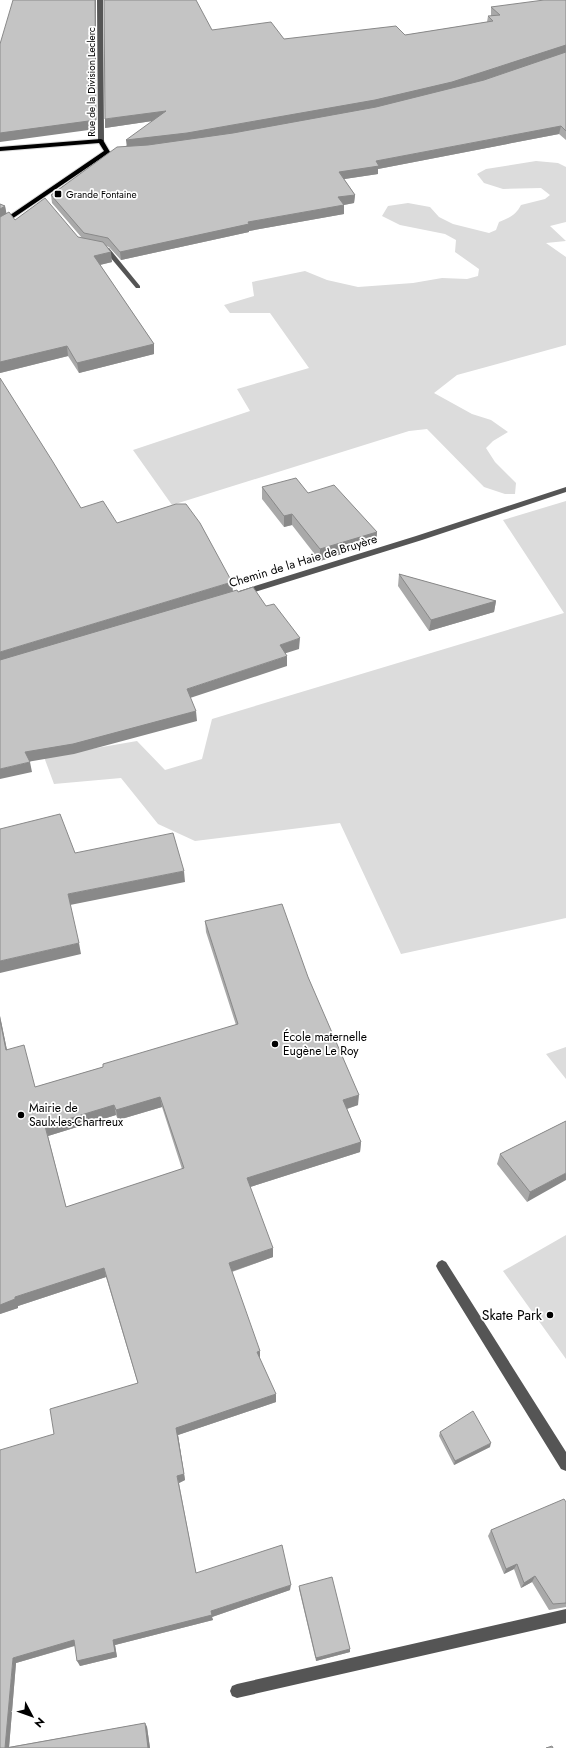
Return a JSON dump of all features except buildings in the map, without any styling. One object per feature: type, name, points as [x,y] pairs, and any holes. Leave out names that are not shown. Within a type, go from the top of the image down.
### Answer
[{"type":"main road","points":[[0,149],[101,141]]},
{"type":"main road","name":"Rue de la Division Leclerc","points":[[0,224],[111,152],[101,141]]},
{"type":"street","name":"Rue de la Division Leclerc","points":[[100,0],[101,141]]},
{"type":"street","points":[[42,197],[47,203]]},
{"type":"street","points":[[94,247],[107,249],[138,287]]},
{"type":"street","name":"Chemin de la Haie de Bruyère","points":[[236,595],[419,538],[566,489]]},
{"type":"street","points":[[442,1266],[566,1464]]},
{"type":"street","points":[[237,1691],[566,1616]]},
{"type":"shaded area","points":[[536,161],[558,163],[566,167],[566,222],[550,226],[566,241],[546,243],[566,257],[566,345],[457,375],[434,393],[472,414],[491,420],[508,432],[493,441],[486,448],[495,462],[516,483],[515,494],[505,494],[484,487],[427,429],[409,431],[172,505],[133,450],[250,411],[237,389],[309,368],[270,313],[230,313],[224,305],[254,296],[252,282],[305,271],[327,280],[358,287],[413,283],[442,278],[467,279],[478,276],[479,269],[455,252],[456,240],[445,234],[400,225],[382,216],[388,206],[408,203],[430,207],[439,217],[453,224],[489,233],[496,230],[499,222],[512,216],[521,205],[545,199],[550,195],[541,188],[503,189],[484,183],[477,174],[486,169]]},
{"type":"shaded area","points":[[566,501],[566,918],[401,954],[340,823],[195,841],[158,824],[121,778],[54,784],[44,757],[137,741],[165,770],[202,759],[212,719],[564,613],[503,520]]},
{"type":"shaded area","points":[[566,1047],[566,1079],[546,1054]]},
{"type":"shaded area","name":"Skate Park","points":[[566,1235],[566,1359],[503,1271]]},
{"type":"place","name":"Grande Fontaine","points":[[58,194]]},
{"type":"place","name":"École maternelle Eugène Le Roy","points":[[275,1044]]},
{"type":"place","name":"Mairie de Saulx-les-Chartreux","points":[[21,1115]]},
{"type":"place","name":"Skate Park","points":[[550,1315]]}]
